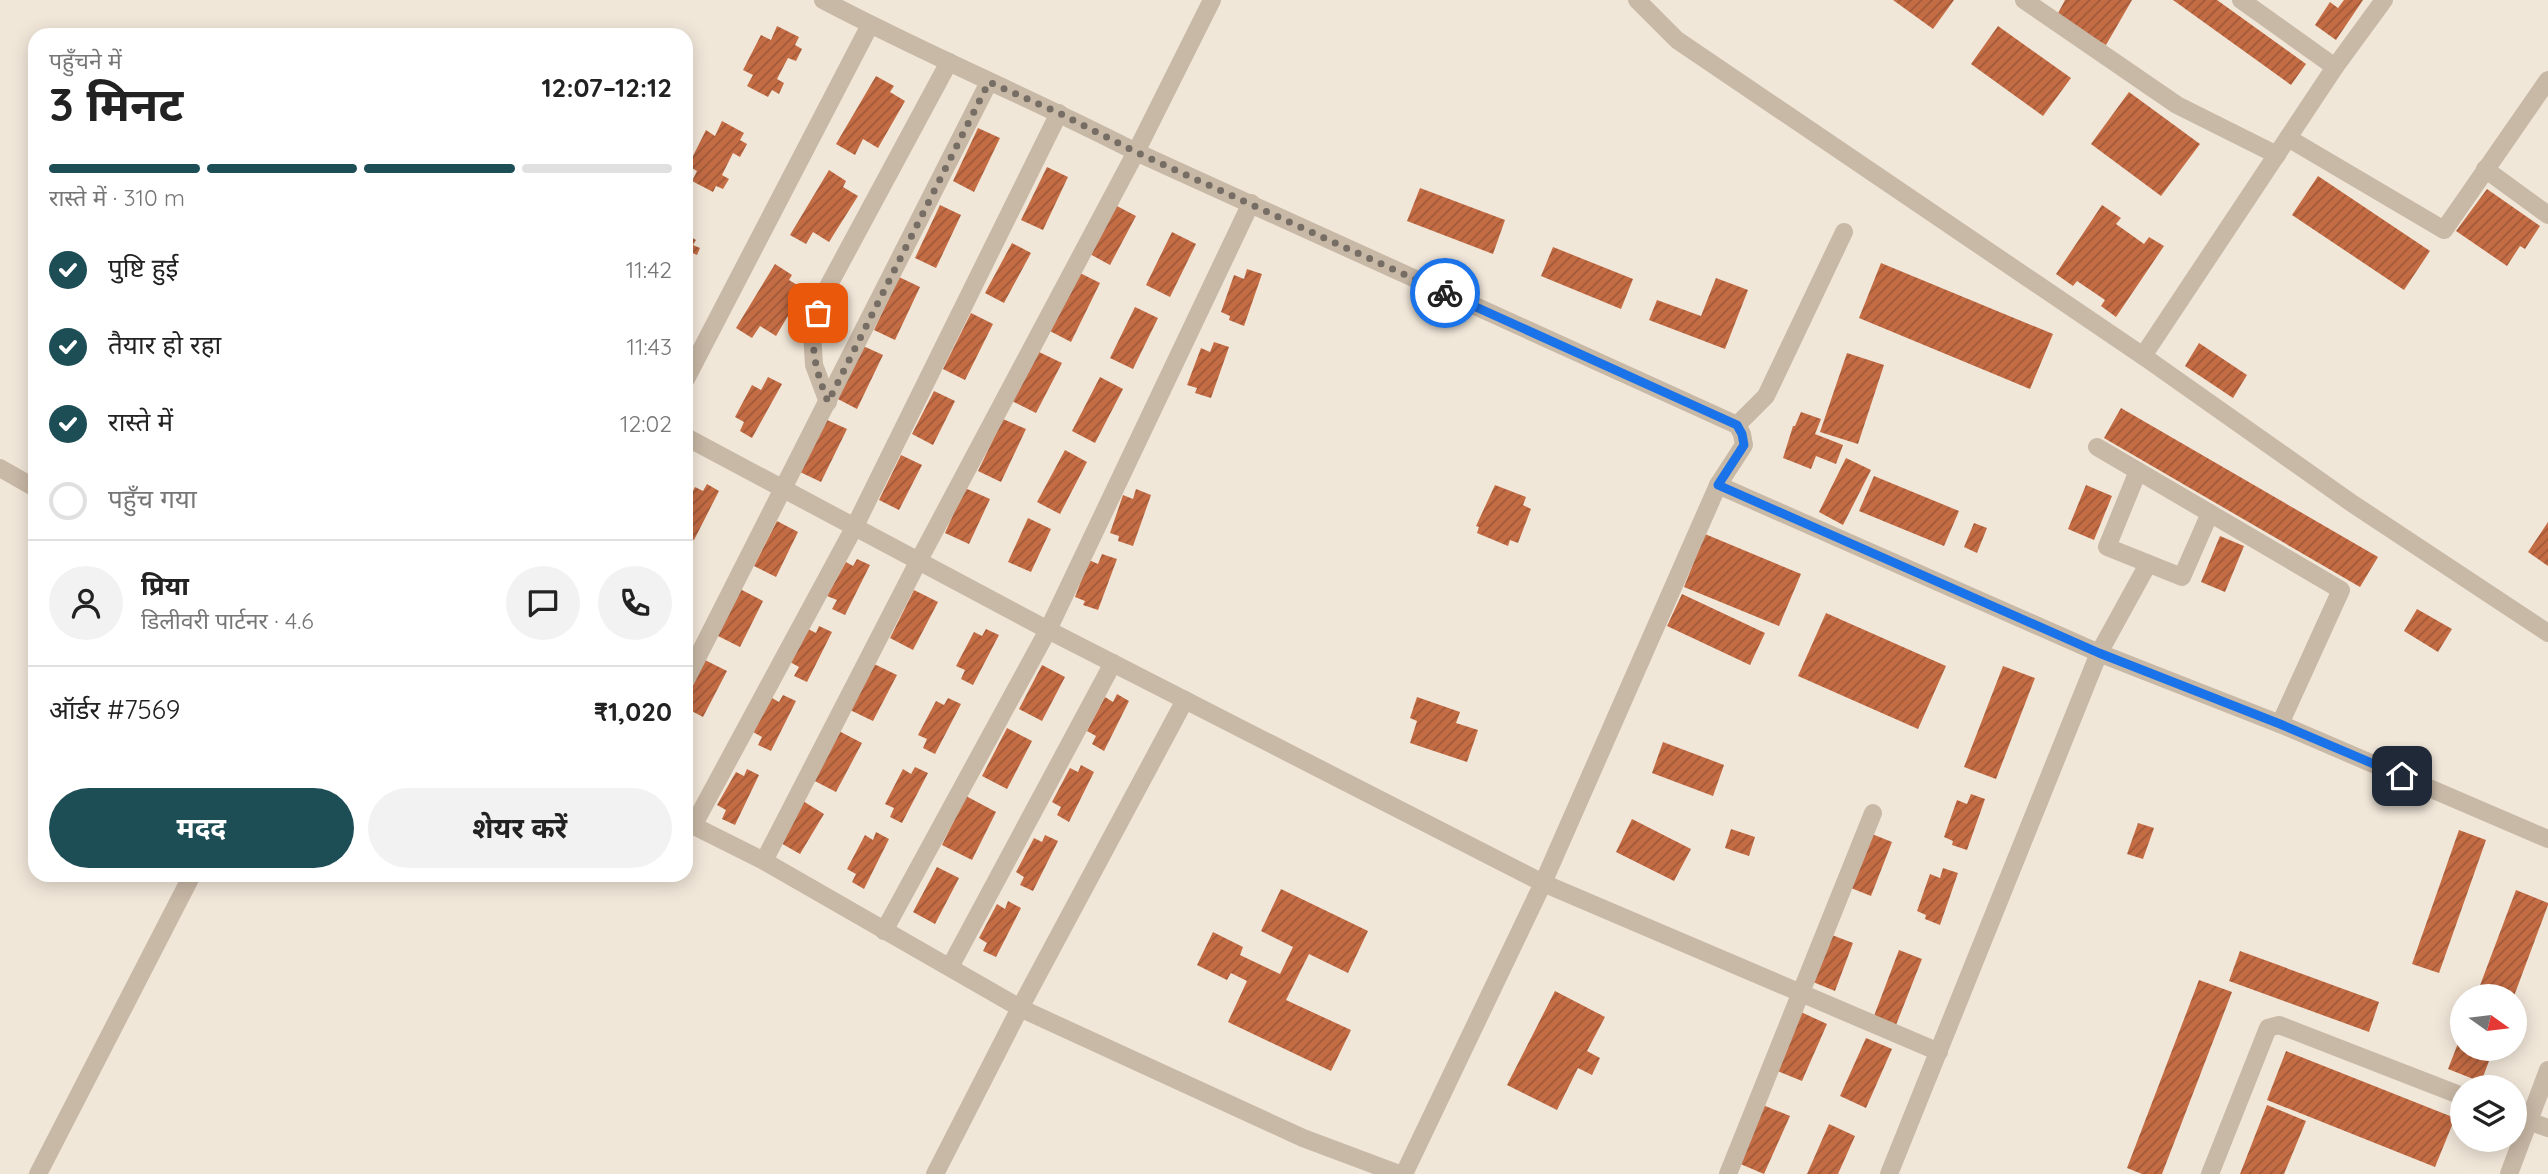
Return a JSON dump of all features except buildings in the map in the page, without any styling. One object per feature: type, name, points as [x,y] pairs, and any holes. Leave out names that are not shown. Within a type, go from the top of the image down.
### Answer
[{"type":"lane","points":[[764,862],[918,562],[1136,152],[1212,0]]},
{"type":"lane","points":[[1637,0],[1677,40],[2143,356],[2353,504],[2548,633]]},
{"type":"lane","points":[[2024,0],[2177,105],[2277,155]]},
{"type":"lane","points":[[2241,0],[2335,67]]},
{"type":"lane","points":[[2143,356],[2335,67],[2384,0]]},
{"type":"lane","points":[[693,826],[764,862],[1020,1008],[1303,1138],[1401,1174],[1543,883],[1718,485],[1744,445],[1737,425],[1136,152],[825,1]]},
{"type":"lane","points":[[693,366],[870,25]]},
{"type":"lane","points":[[828,402],[814,365],[812,332],[824,294],[949,62]]},
{"type":"lane","points":[[2288,138],[2444,230],[2548,80]]},
{"type":"lane","points":[[693,666],[989,82]]},
{"type":"lane","points":[[693,819],[855,526],[1059,113]]},
{"type":"lane","points":[[2486,169],[2548,215]]},
{"type":"lane","points":[[884,931],[1048,630],[1251,203]]},
{"type":"lane","points":[[1737,425],[1766,396],[1844,232]]},
{"type":"lane","points":[[693,441],[1048,630],[1543,883],[1939,1052]]},
{"type":"lane","points":[[2097,447],[2341,590],[2280,724]]},
{"type":"lane","points":[[0,468],[28,484]]},
{"type":"lane","points":[[2138,471],[2107,547],[2182,577],[2210,513]]},
{"type":"lane","points":[[1718,485],[2099,653],[2280,724],[2548,839]]},
{"type":"lane","points":[[1889,1174],[2099,653],[2148,564]]},
{"type":"lane","points":[[950,967],[1114,663]]},
{"type":"lane","points":[[935,1174],[1020,1008],[1185,700]]},
{"type":"lane","points":[[1728,1174],[1873,813]]},
{"type":"lane","points":[[38,1174],[188,882]]},
{"type":"lane","points":[[2210,1174],[2268,1028],[2279,1025],[2450,1091]]},
{"type":"lane","points":[[2527,1110],[2548,1070]]},
{"type":"lane","points":[[2527,1121],[2548,1128]]},
{"type":"lane","points":[[2509,1174],[2514,1152]]},
{"type":"way so far","points":[[818,313],[812,332],[814,365],[828,402],[989,82],[1445,293]]},
{"type":"route","points":[[1445,293],[1737,425],[1744,445],[1718,485],[2099,653],[2280,724],[2402,776]]}]
